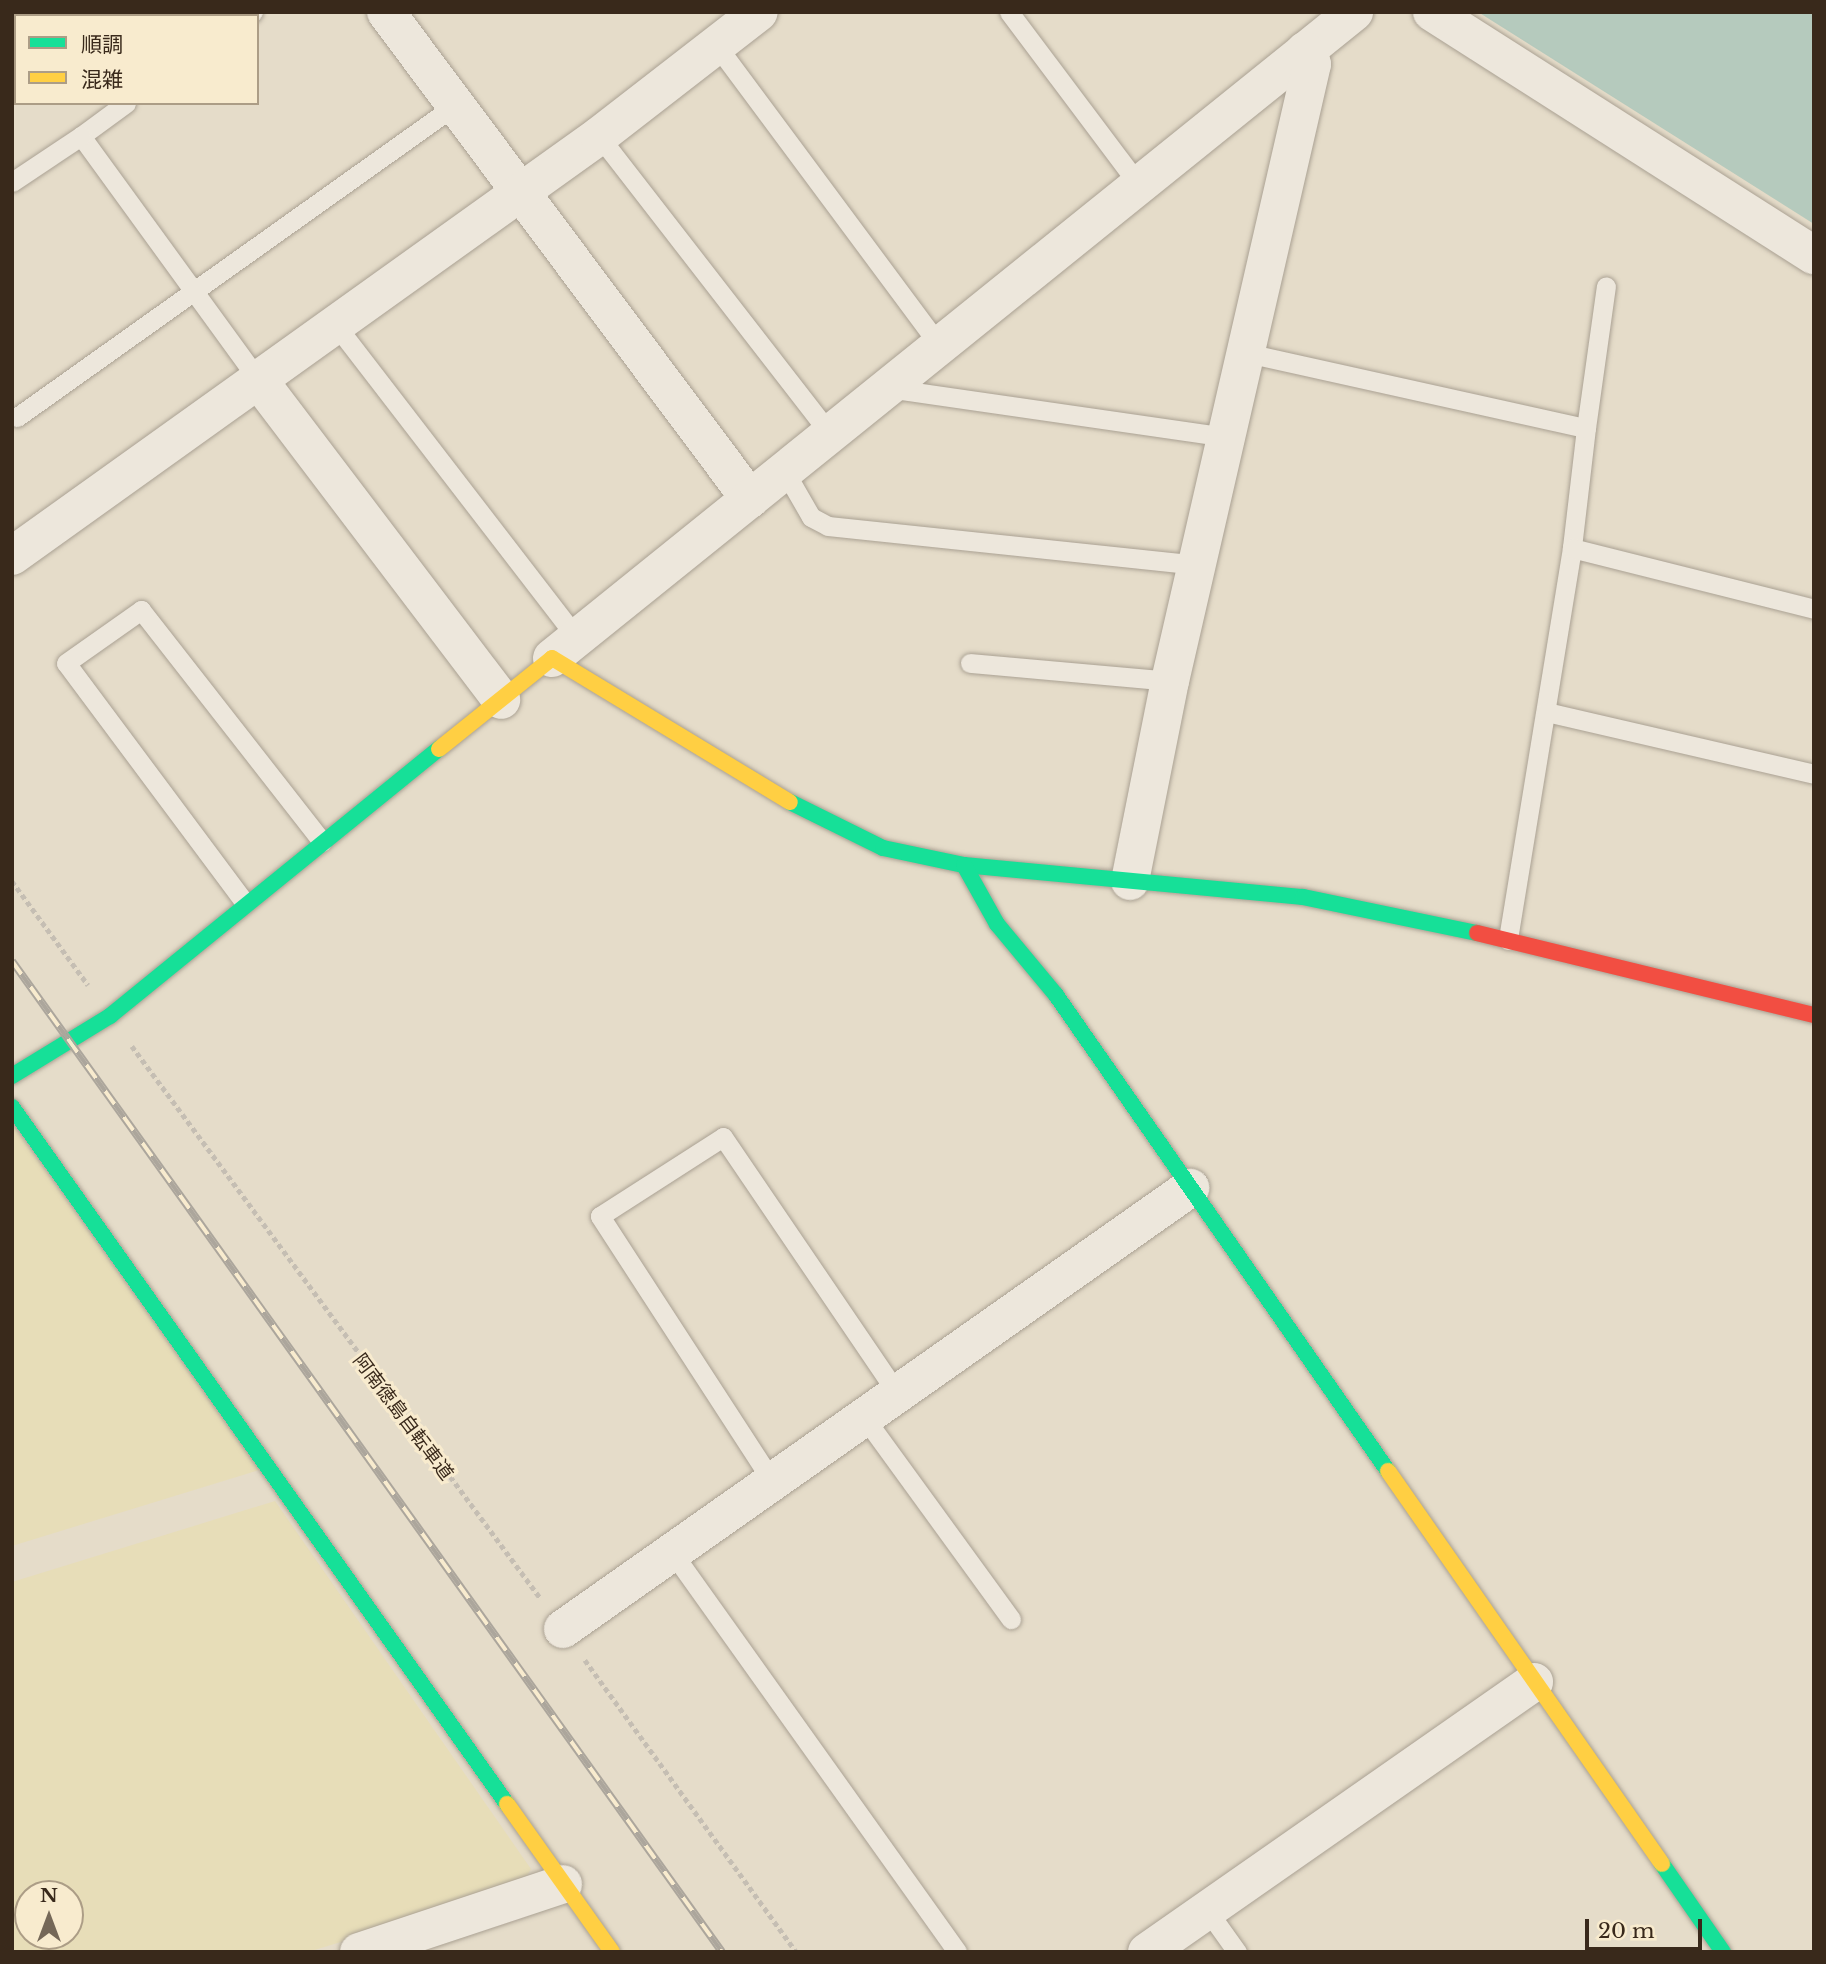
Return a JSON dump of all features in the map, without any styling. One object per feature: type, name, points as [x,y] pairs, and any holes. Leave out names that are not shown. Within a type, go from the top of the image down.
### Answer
[{"type":"street","points":[[386,12],[750,499]]},
{"type":"street","points":[[12,556],[260,382],[335,324],[520,190],[600,136],[759,12]]},
{"type":"street","points":[[12,1076],[110,1016],[245,903],[1354,12]]},
{"type":"street","points":[[1432,12],[1814,254]]},
{"type":"street","points":[[1130,881],[1170,681],[1201,565],[1312,64],[1305,51]]},
{"type":"street","points":[[260,382],[501,700]]},
{"type":"street","points":[[565,648],[820,820],[883,848],[964,865],[1303,897],[1508,940],[1814,1015]]},
{"type":"street","points":[[964,865],[997,924],[1056,995],[1723,1952]]},
{"type":"street","points":[[12,1107],[612,1952]]},
{"type":"street","points":[[563,1629],[1190,1188]]},
{"type":"street","points":[[1147,1952],[1534,1682]]},
{"type":"street","points":[[359,1952],[563,1884]]},
{"type":"lane","points":[[1009,12],[1138,184]]},
{"type":"lane","points":[[717,46],[939,345]]},
{"type":"lane","points":[[17,416],[197,292],[457,104]]},
{"type":"lane","points":[[12,182],[123,105]]},
{"type":"lane","points":[[81,136],[260,382]]},
{"type":"lane","points":[[600,136],[829,433]]},
{"type":"lane","points":[[1508,940],[1572,548],[1606,286]]},
{"type":"lane","points":[[335,324],[565,648]]},
{"type":"lane","points":[[1247,353],[1586,428]]},
{"type":"lane","points":[[886,387],[1229,437]]},
{"type":"lane","points":[[784,470],[811,517],[828,526],[1201,565]]},
{"type":"lane","points":[[1572,548],[1814,609]]},
{"type":"lane","points":[[245,903],[66,663],[141,610],[322,842]]},
{"type":"lane","points":[[970,663],[1170,681]]},
{"type":"lane","points":[[1546,712],[1814,774]]},
{"type":"lane","points":[[772,1481],[600,1216],[723,1137],[897,1393]]},
{"type":"lane","points":[[864,1417],[1011,1619]]},
{"type":"lane","points":[[672,1552],[957,1952]]},
{"type":"lane","points":[[1207,1910],[1237,1952]]},
{"type":"path","name":"阿南徳島自転車道","points":[[12,881],[563,1629],[796,1952]]},
{"type":"shaded area","points":[[1478,12],[1814,12],[1814,224]]},
{"type":"shaded area","points":[[12,1124],[259,1470],[12,1546]]},
{"type":"shaded area","points":[[275,1501],[531,1869],[521,1887],[308,1952],[12,1952],[12,1582]]},
{"type":"railway","points":[[12,961],[722,1952]]},
{"type":"traffic: fast","points":[[12,1076],[110,1016],[439,749]]},
{"type":"traffic: fast","points":[[790,802],[883,848],[964,865],[1303,897],[1477,933]]},
{"type":"traffic: fast","points":[[964,865],[997,924],[1056,995],[1388,1471]]},
{"type":"traffic: fast","points":[[12,1107],[507,1804]]},
{"type":"traffic: fast","points":[[1662,1864],[1723,1952]]},
{"type":"traffic: slow","points":[[439,749],[552,658],[790,802]]},
{"type":"traffic: slow","points":[[1388,1471],[1662,1864]]},
{"type":"traffic: slow","points":[[507,1804],[612,1952]]},
{"type":"traffic: jam","points":[[1477,933],[1814,1015]]}]
